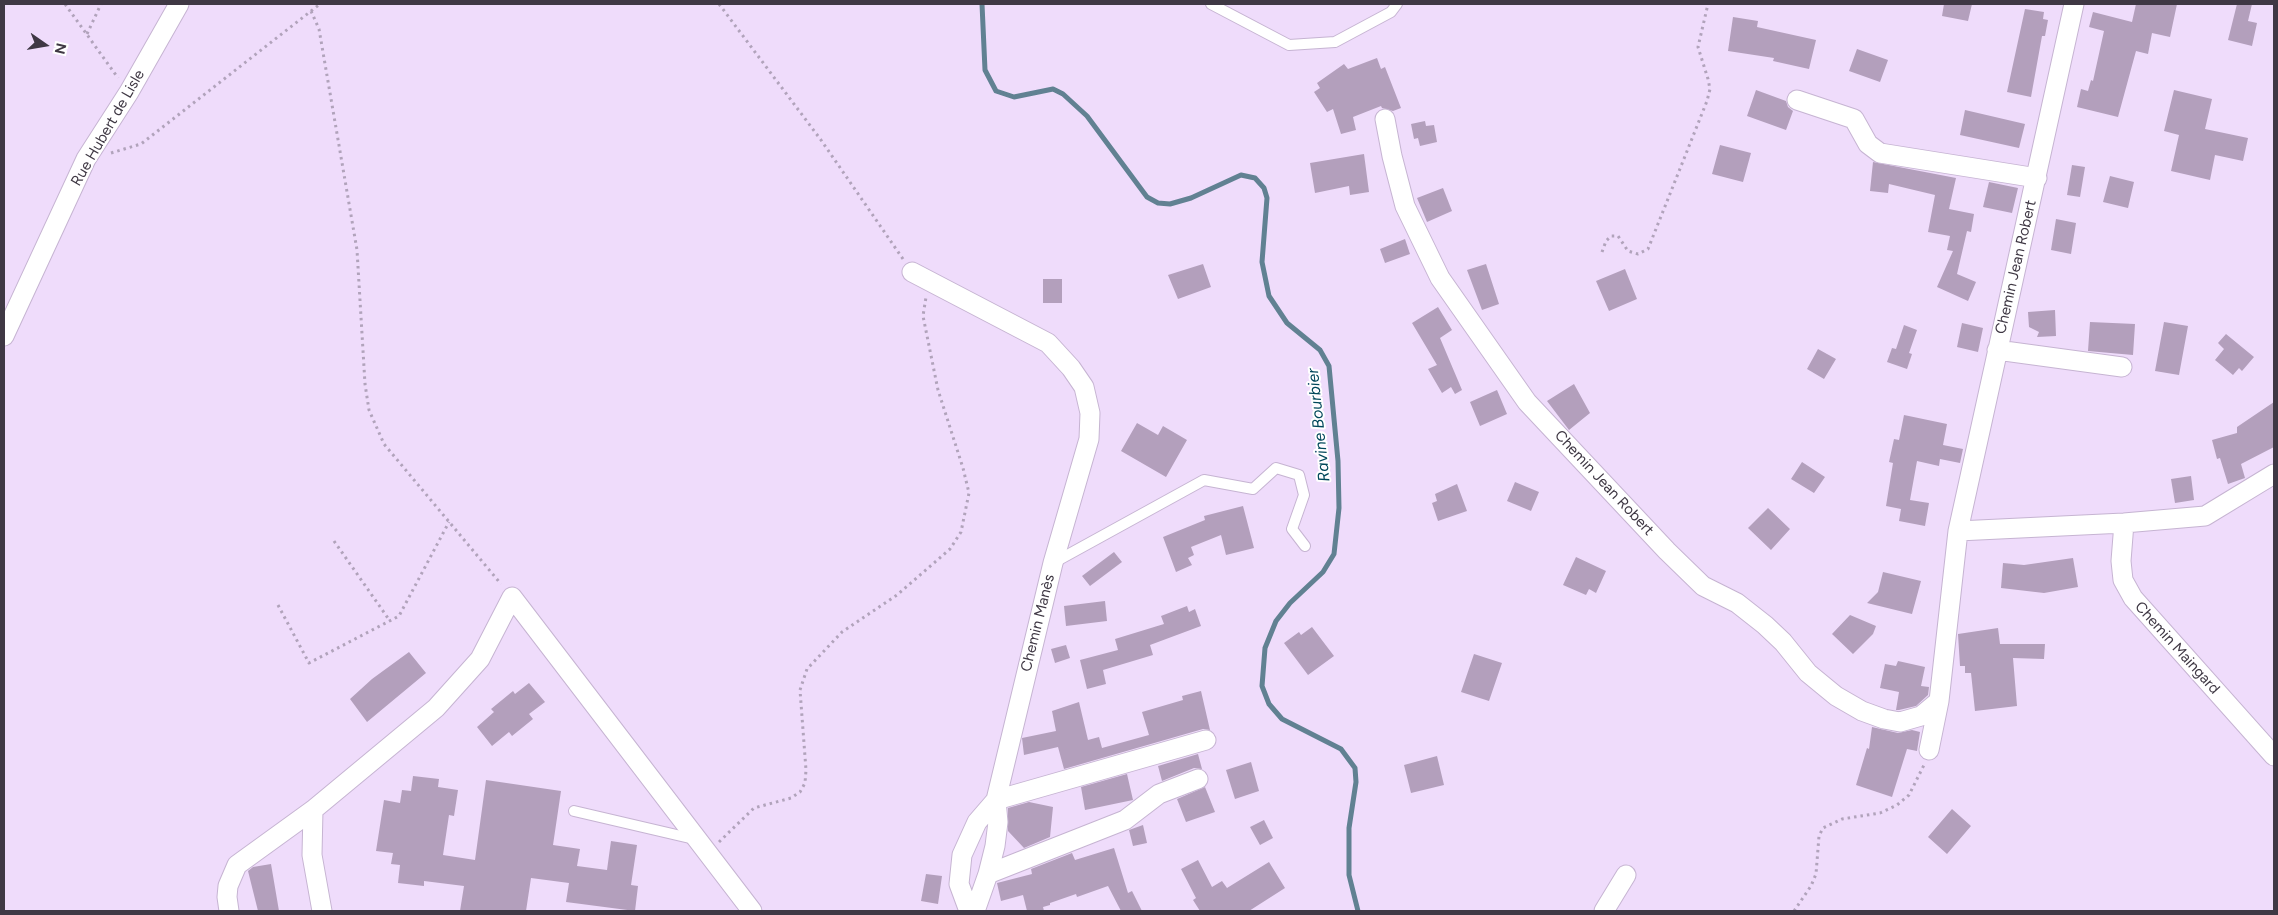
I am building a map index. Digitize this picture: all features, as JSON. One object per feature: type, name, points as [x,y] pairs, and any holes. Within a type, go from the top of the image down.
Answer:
[{"type":"street","name":"Rue Hubert de Lisle","points":[[4,336],[86,159],[129,92],[179,4]]},
{"type":"street","name":"Chemin Jean Robert","points":[[1928,750],[1938,701],[1958,531],[2074,4]]},
{"type":"street","points":[[1798,100],[1854,119],[1868,144],[1880,152],[2037,178]]},
{"type":"street","name":"Chemin Jean Robert","points":[[1385,119],[1405,206],[1440,278],[1527,402],[1667,551],[1703,586],[1737,603],[1765,625],[1783,642],[1808,674],[1836,696],[1862,711],[1884,719],[1900,722],[1921,716],[1938,701]]},
{"type":"street","points":[[912,272],[1048,343],[1071,368],[1084,388],[1090,413],[1089,439],[1053,563]]},
{"type":"street","points":[[1997,350],[2122,368]]},
{"type":"street","points":[[1958,531],[2124,523],[2205,516],[2274,474]]},
{"type":"street","name":"Chemin Maingard","points":[[2124,523],[2121,561],[2123,580],[2133,598],[2274,756]]},
{"type":"street","name":"Chemin Manès","points":[[975,911],[988,874],[997,830],[996,800],[1053,563]]},
{"type":"street","points":[[229,911],[226,897],[236,865],[313,810],[436,708],[480,659],[512,598],[752,911]]},
{"type":"street","points":[[968,911],[960,884],[962,855],[977,822],[996,800],[1206,740]]},
{"type":"street","points":[[988,874],[1125,820],[1159,794],[1198,780]]},
{"type":"street","points":[[313,810],[312,855],[322,911]]},
{"type":"street","points":[[1604,911],[1626,875]]},
{"type":"lane","points":[[1211,4],[1289,45],[1335,42],[1391,12],[1398,4]]},
{"type":"lane","name":"Chemin Manès","points":[[1053,563],[1204,480],[1253,489],[1276,468],[1299,475],[1304,495],[1292,529],[1305,546]]},
{"type":"lane","points":[[574,810],[695,839]]},
{"type":"path","points":[[65,4],[129,92]]},
{"type":"path","points":[[87,34],[101,4]]},
{"type":"path","points":[[86,159],[141,144],[320,4]]},
{"type":"path","points":[[720,4],[821,140],[912,272]]},
{"type":"path","points":[[1602,252],[1606,241],[1611,236],[1618,236],[1628,251],[1638,254],[1648,249],[1707,101],[1709,84],[1698,47],[1708,4]]},
{"type":"path","points":[[312,10],[320,29],[357,250],[365,384],[370,410],[384,444],[512,598]]},
{"type":"path","points":[[707,854],[754,808],[791,798],[800,792],[805,783],[806,770],[800,690],[807,669],[842,632],[898,595],[950,549],[961,532],[969,494],[963,468],[938,390],[923,316],[924,299],[933,282]]},
{"type":"path","points":[[278,605],[309,663],[399,616],[448,522]]},
{"type":"path","points":[[334,541],[390,621]]},
{"type":"path","points":[[1794,911],[1811,886],[1818,863],[1818,836],[1823,828],[1842,819],[1880,813],[1898,805],[1918,781],[1928,750]]},
{"type":"building","points":[[1944,4],[1972,4],[1968,21],[1942,16]]},
{"type":"building","points":[[2136,4],[2177,4],[2170,37],[2152,33],[2148,54],[2136,51],[2118,117],[2077,107],[2081,89],[2088,91],[2091,80],[2093,81],[2104,31],[2089,27],[2093,12],[2132,22]]},
{"type":"building","points":[[2237,4],[2252,4],[2248,21],[2257,23],[2252,46],[2228,40]]},
{"type":"building","points":[[2025,9],[2044,12],[2043,19],[2048,20],[2045,36],[2042,36],[2031,97],[2007,92]]},
{"type":"building","points":[[1733,17],[1758,21],[1757,27],[1816,40],[1809,69],[1773,61],[1774,58],[1728,51]]},
{"type":"building","points":[[1857,49],[1888,60],[1880,82],[1849,71]]},
{"type":"building","points":[[1377,58],[1381,69],[1385,67],[1401,108],[1393,111],[1381,106],[1353,117],[1356,130],[1341,134],[1333,109],[1327,112],[1314,92],[1320,88],[1317,83],[1344,64],[1348,69]]},
{"type":"building","points":[[1756,90],[1786,101],[1788,107],[1793,111],[1786,130],[1747,116]]},
{"type":"building","points":[[2174,90],[2212,99],[2205,129],[2248,138],[2243,161],[2215,155],[2210,180],[2171,171],[2179,135],[2164,131]]},
{"type":"building","points":[[1965,110],[2025,124],[2019,148],[1960,135]]},
{"type":"building","points":[[1425,121],[1426,126],[1434,125],[1437,142],[1420,146],[1418,138],[1414,139],[1411,124]]},
{"type":"building","points":[[1720,145],[1751,153],[1743,182],[1712,174]]},
{"type":"building","points":[[1364,154],[1369,192],[1350,195],[1349,186],[1315,193],[1310,163]]},
{"type":"building","points":[[1873,162],[1956,178],[1949,209],[1974,214],[1971,232],[1967,231],[1957,274],[1976,282],[1968,301],[1937,287],[1953,251],[1947,250],[1950,236],[1928,232],[1935,195],[1889,184],[1888,193],[1870,191]]},
{"type":"building","points":[[2072,165],[2085,167],[2080,197],[2067,195]]},
{"type":"building","points":[[2110,176],[2134,182],[2128,208],[2103,202]]},
{"type":"building","points":[[1989,182],[2018,188],[2012,213],[1983,207]]},
{"type":"building","points":[[1443,188],[1452,211],[1427,222],[1417,198]]},
{"type":"building","points":[[2056,219],[2076,223],[2071,254],[2051,250]]},
{"type":"building","points":[[1405,239],[1410,254],[1385,263],[1380,249]]},
{"type":"building","points":[[1203,264],[1211,287],[1178,299],[1168,275]]},
{"type":"building","points":[[1486,264],[1499,304],[1482,310],[1467,270]]},
{"type":"building","points":[[1625,269],[1637,299],[1609,311],[1596,281]]},
{"type":"building","points":[[1043,279],[1062,279],[1062,303],[1043,303]]},
{"type":"building","points":[[1438,307],[1452,330],[1440,338],[1462,390],[1455,394],[1451,387],[1442,393],[1428,369],[1437,365],[1412,323]]},
{"type":"building","points":[[2055,310],[2056,336],[2037,337],[2039,332],[2029,327],[2028,312]]},
{"type":"building","points":[[2090,322],[2135,324],[2133,355],[2088,351]]},
{"type":"building","points":[[2164,322],[2188,326],[2179,375],[2155,371]]},
{"type":"building","points":[[1962,323],[1983,328],[1978,352],[1957,347]]},
{"type":"building","points":[[1904,325],[1917,330],[1909,353],[1912,354],[1907,369],[1887,362],[1892,348],[1896,349]]},
{"type":"building","points":[[2226,334],[2254,357],[2242,371],[2239,368],[2233,375],[2215,360],[2224,349],[2218,343]]},
{"type":"building","points":[[1818,349],[1836,359],[1824,379],[1807,369]]},
{"type":"building","points":[[1574,384],[1590,413],[1569,430],[1547,401]]},
{"type":"building","points":[[1497,390],[1507,414],[1480,426],[1470,402]]},
{"type":"building","points":[[2274,402],[2274,447],[2241,464],[2245,478],[2228,484],[2220,458],[2217,459],[2212,440],[2237,433],[2237,427]]},
{"type":"building","points":[[1904,415],[1947,424],[1943,445],[1963,449],[1960,463],[1940,459],[1939,466],[1917,461],[1910,500],[1929,503],[1925,526],[1899,521],[1901,509],[1886,506],[1893,463],[1889,462],[1894,439],[1899,440]]},
{"type":"building","points":[[1137,423],[1158,435],[1163,426],[1187,440],[1166,477],[1121,451]]},
{"type":"building","points":[[1802,462],[1825,477],[1814,493],[1791,479]]},
{"type":"building","points":[[2191,476],[2194,500],[2175,503],[2171,479]]},
{"type":"building","points":[[1515,482],[1539,492],[1531,511],[1507,501]]},
{"type":"building","points":[[1457,484],[1467,511],[1438,521],[1432,503],[1437,501],[1435,494]]},
{"type":"building","points":[[1243,506],[1254,548],[1226,555],[1221,535],[1191,547],[1194,555],[1188,558],[1192,565],[1176,572],[1163,537],[1205,520],[1204,516]]},
{"type":"building","points":[[1768,508],[1790,529],[1771,550],[1748,528]]},
{"type":"building","points":[[1114,552],[1122,562],[1090,586],[1082,576]]},
{"type":"building","points":[[1576,557],[1606,571],[1596,593],[1589,589],[1586,595],[1563,585]]},
{"type":"building","points":[[2073,558],[2078,587],[2044,593],[2001,588],[2003,563],[2024,565]]},
{"type":"building","points":[[1883,572],[1921,581],[1912,614],[1867,603],[1878,592]]},
{"type":"building","points":[[1105,601],[1107,621],[1066,626],[1064,606]]},
{"type":"building","points":[[1187,606],[1189,612],[1195,609],[1201,626],[1150,645],[1153,655],[1103,670],[1106,684],[1087,689],[1080,660],[1118,650],[1115,639],[1164,624],[1161,616]]},
{"type":"building","points":[[1850,615],[1876,626],[1873,634],[1853,654],[1832,634]]},
{"type":"building","points":[[1312,627],[1334,656],[1308,675],[1284,643],[1299,632],[1301,635]]},
{"type":"building","points":[[1998,628],[2000,644],[2045,644],[2044,659],[2013,658],[2017,706],[1975,711],[1971,673],[1965,673],[1965,666],[1960,666],[1958,634]]},
{"type":"building","points":[[1066,645],[1070,658],[1055,663],[1051,649]]},
{"type":"building","points":[[409,652],[426,673],[367,722],[350,699],[372,679]]},
{"type":"building","points":[[1474,654],[1502,663],[1489,701],[1461,692]]},
{"type":"building","points":[[1898,661],[1925,667],[1921,686],[1929,687],[1928,695],[1916,706],[1896,710],[1899,692],[1880,688],[1885,664],[1896,666]]},
{"type":"building","points":[[529,683],[545,702],[529,714],[533,719],[512,736],[509,732],[492,746],[477,727],[494,712],[491,709],[513,691],[515,694]]},
{"type":"building","points":[[1201,691],[1210,730],[1203,729],[1064,769],[1058,747],[1024,755],[1022,738],[1056,731],[1052,711],[1079,702],[1088,740],[1099,737],[1102,748],[1149,735],[1142,712],[1183,700],[1182,696]]},
{"type":"building","points":[[1872,727],[1898,733],[1912,730],[1920,732],[1917,751],[1907,749],[1892,797],[1856,785],[1867,748],[1869,749]]},
{"type":"building","points":[[1198,754],[1202,769],[1194,768],[1162,781],[1158,766]]},
{"type":"building","points":[[1437,756],[1444,785],[1411,793],[1404,765]]},
{"type":"building","points":[[1251,762],[1259,791],[1235,799],[1226,770]]},
{"type":"building","points":[[1127,774],[1133,800],[1085,810],[1081,787]]},
{"type":"building","points":[[413,776],[439,779],[438,787],[458,790],[454,816],[449,815],[443,855],[475,860],[486,780],[561,791],[553,845],[580,849],[577,866],[607,870],[611,841],[637,845],[631,885],[638,886],[635,911],[566,902],[569,883],[531,878],[526,911],[460,911],[464,886],[424,881],[424,886],[398,883],[400,865],[391,864],[393,853],[376,851],[384,800],[400,803],[402,790],[411,791]]},
{"type":"building","points":[[1205,787],[1215,812],[1186,822],[1177,799]]},
{"type":"building","points":[[1029,802],[1053,807],[1050,837],[1024,848],[1008,831],[1008,808]]},
{"type":"building","points":[[1952,809],[1971,826],[1947,854],[1928,837]]},
{"type":"building","points":[[1264,820],[1273,838],[1260,845],[1250,827]]},
{"type":"building","points":[[1143,825],[1147,843],[1133,846],[1129,830]]},
{"type":"building","points":[[1114,848],[1128,893],[1132,891],[1142,911],[1121,911],[1108,886],[1077,897],[1076,894],[1050,903],[1050,905],[1043,907],[1044,911],[1027,911],[1023,895],[1001,901],[997,883],[1032,874],[1031,869],[1072,853],[1075,860]]},
{"type":"building","points":[[1198,860],[1212,887],[1222,881],[1227,888],[1269,862],[1285,888],[1249,911],[1200,911],[1193,900],[1196,898],[1181,869]]},
{"type":"building","points":[[271,864],[279,911],[258,911],[248,871],[253,867]]},
{"type":"building","points":[[926,874],[942,876],[938,904],[921,901]]},
{"type":"waterway","name":"Ravine Bourbier","points":[[982,4],[985,70],[996,91],[1014,97],[1053,89],[1063,94],[1087,116],[1147,197],[1158,203],[1170,204],[1191,198],[1241,175],[1255,178],[1264,188],[1267,198],[1262,262],[1269,296],[1287,323],[1320,350],[1329,366],[1338,461],[1339,508],[1334,554],[1323,572],[1290,603],[1276,621],[1265,648],[1262,686],[1269,704],[1282,719],[1341,749],[1355,768],[1356,782],[1349,828],[1349,875],[1358,911]]}]
